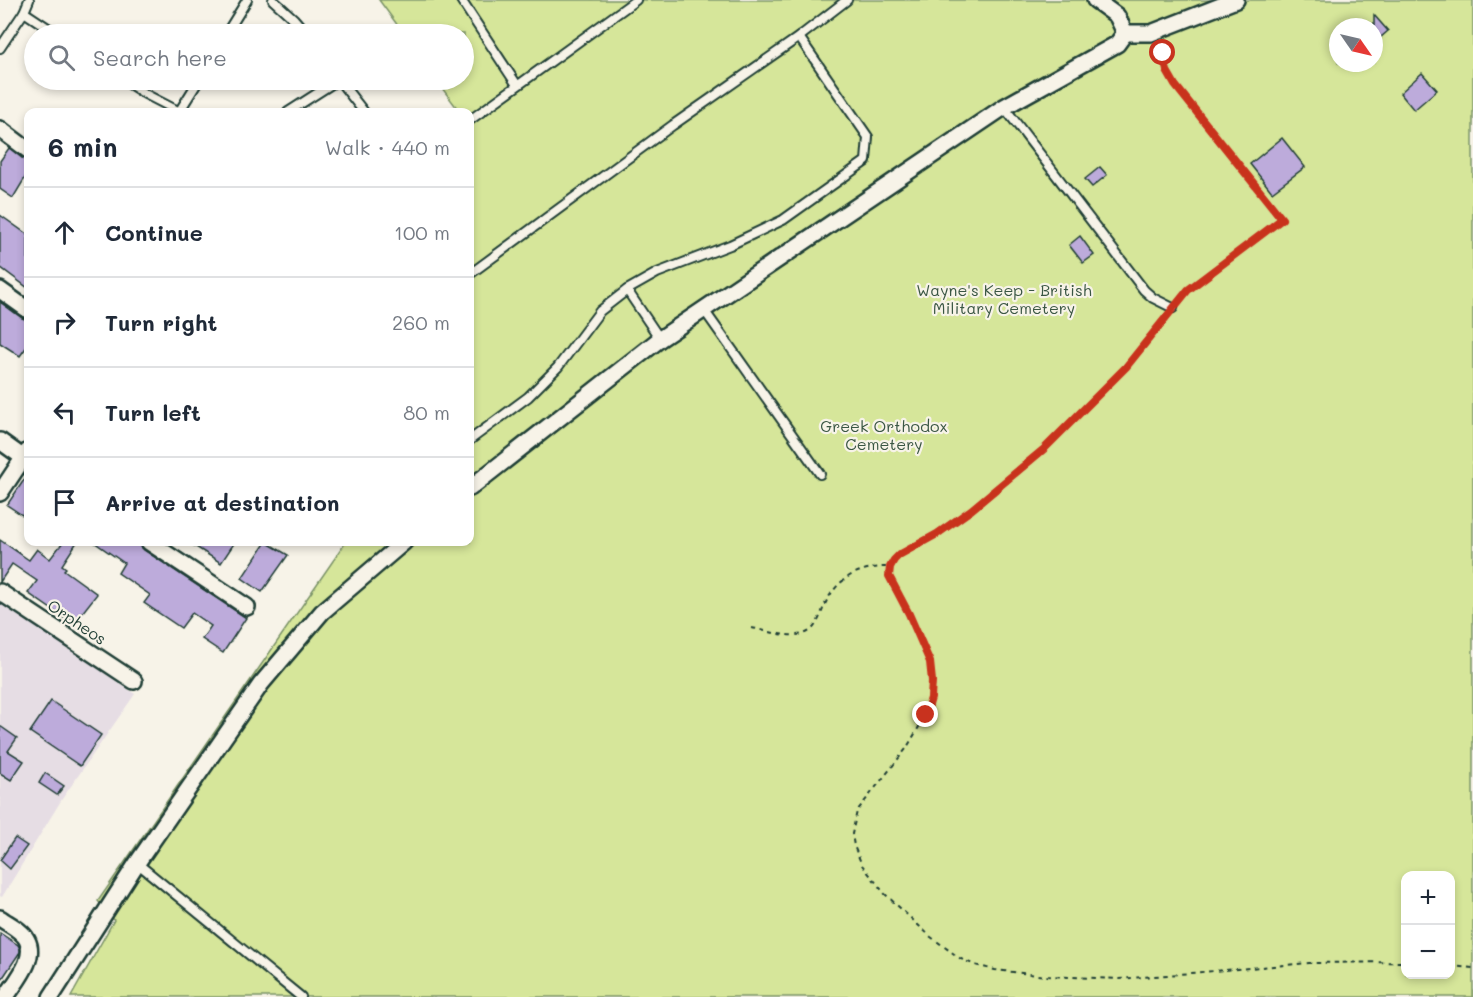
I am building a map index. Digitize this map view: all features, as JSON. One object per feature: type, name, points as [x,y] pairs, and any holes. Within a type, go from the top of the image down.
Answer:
[{"type":"street","points":[[1095,0],[1117,16],[1125,33]]},
{"type":"street","points":[[1125,33],[1150,33],[1236,0]]},
{"type":"street","points":[[474,485],[660,339],[1004,107],[1117,44],[1125,33]]},
{"type":"street","points":[[0,129],[24,147]]},
{"type":"street","points":[[0,290],[24,307]]},
{"type":"street","points":[[0,441],[24,455]]},
{"type":"street","points":[[0,493],[24,461]]},
{"type":"street","points":[[155,546],[247,607]]},
{"type":"street","points":[[51,997],[137,863],[261,684],[322,612],[399,546]]},
{"type":"street","name":"Orpheos","points":[[0,592],[134,681]]},
{"type":"street","points":[[0,918],[23,935],[28,943],[28,959],[6,997]]},
{"type":"lane","points":[[0,48],[24,12],[29,0]]},
{"type":"lane","points":[[232,24],[247,0]]},
{"type":"lane","points":[[273,0],[298,24]]},
{"type":"lane","points":[[461,0],[517,85]]},
{"type":"lane","points":[[474,117],[636,0]]},
{"type":"lane","points":[[474,271],[847,0]]},
{"type":"lane","points":[[24,12],[42,24]]},
{"type":"lane","points":[[474,437],[528,397],[558,367],[600,311],[627,290],[657,273],[730,245],[783,220],[866,161],[868,137],[799,37]]},
{"type":"lane","points":[[139,90],[172,108]]},
{"type":"lane","points":[[182,108],[193,90]]},
{"type":"lane","points":[[294,108],[323,90]]},
{"type":"lane","points":[[347,90],[361,108]]},
{"type":"lane","points":[[1004,107],[1144,290],[1150,296],[1173,308]]},
{"type":"lane","points":[[627,290],[660,339]]},
{"type":"lane","points":[[704,310],[820,474]]},
{"type":"lane","points":[[137,863],[301,997]]},
{"type":"path","points":[[1170,24],[1163,53],[1167,71],[1175,85],[1282,219],[1188,290],[1126,367],[1044,449],[971,510],[937,534],[899,555],[890,567],[889,576],[892,584],[909,614],[930,662],[931,698],[926,715],[906,749],[857,811],[852,834],[854,846],[862,865],[885,894],[931,937],[961,959],[994,970],[1047,976],[1119,979],[1309,963],[1401,962]]},
{"type":"path","points":[[752,628],[793,635],[808,632],[814,627],[831,592],[851,573],[890,567]]},
{"type":"path","points":[[1455,966],[1473,968]]},
{"type":"shaded area","points":[[0,601],[135,694],[62,799],[2,897],[0,896]]},
{"type":"green space","points":[[379,0],[1473,0],[1473,997],[71,997],[114,920],[98,901],[343,546],[474,546],[474,108],[457,108],[444,90],[474,90],[474,24],[397,24]]},
{"type":"building","points":[[1383,25],[1388,31],[1383,35]]},
{"type":"building","points":[[1422,73],[1437,90],[1414,110],[1400,93]]},
{"type":"building","points":[[1282,138],[1305,167],[1272,192],[1250,164]]},
{"type":"building","points":[[9,148],[24,159],[24,180],[13,198],[0,189],[0,161]]},
{"type":"building","points":[[1100,167],[1107,175],[1092,187],[1085,179]]},
{"type":"building","points":[[0,215],[24,232],[24,285],[0,267]]},
{"type":"building","points":[[1080,236],[1094,255],[1083,263],[1069,245]]},
{"type":"building","points":[[0,302],[24,319],[24,350],[20,356],[0,343]]},
{"type":"building","points":[[24,480],[24,512],[22,515],[7,505]]},
{"type":"building","points":[[0,540],[29,560],[37,549],[50,559],[60,546],[74,546],[62,565],[66,568],[64,570],[97,594],[75,622],[66,615],[64,618],[28,593],[37,581],[12,564],[0,582]]},
{"type":"building","points":[[100,546],[142,546],[144,550],[246,618],[223,653],[202,639],[211,626],[192,613],[181,628],[144,603],[150,595],[118,573],[124,563]]},
{"type":"building","points":[[194,546],[232,546],[221,563]]},
{"type":"building","points":[[263,546],[273,546],[288,555],[262,592],[242,578]]},
{"type":"building","points":[[51,701],[101,735],[80,766],[30,732]]},
{"type":"building","points":[[0,726],[17,738],[8,751],[24,761],[11,780],[0,773]]},
{"type":"building","points":[[45,773],[64,786],[57,795],[39,783]]},
{"type":"building","points":[[15,838],[27,846],[10,869],[0,860]]},
{"type":"building","points":[[0,933],[18,945],[20,952],[0,982]]},
{"type":"route","points":[[926,715],[931,698],[930,662],[889,576],[894,560],[971,510],[1044,449],[1126,367],[1188,290],[1282,219],[1175,85],[1163,61],[1163,53]]},
{"type":"park label","name":"Wayne's Keep - British Military Cemetery","points":[[1004,299]]},
{"type":"park label","name":"Greek Orthodox Cemetery","points":[[884,435]]}]
